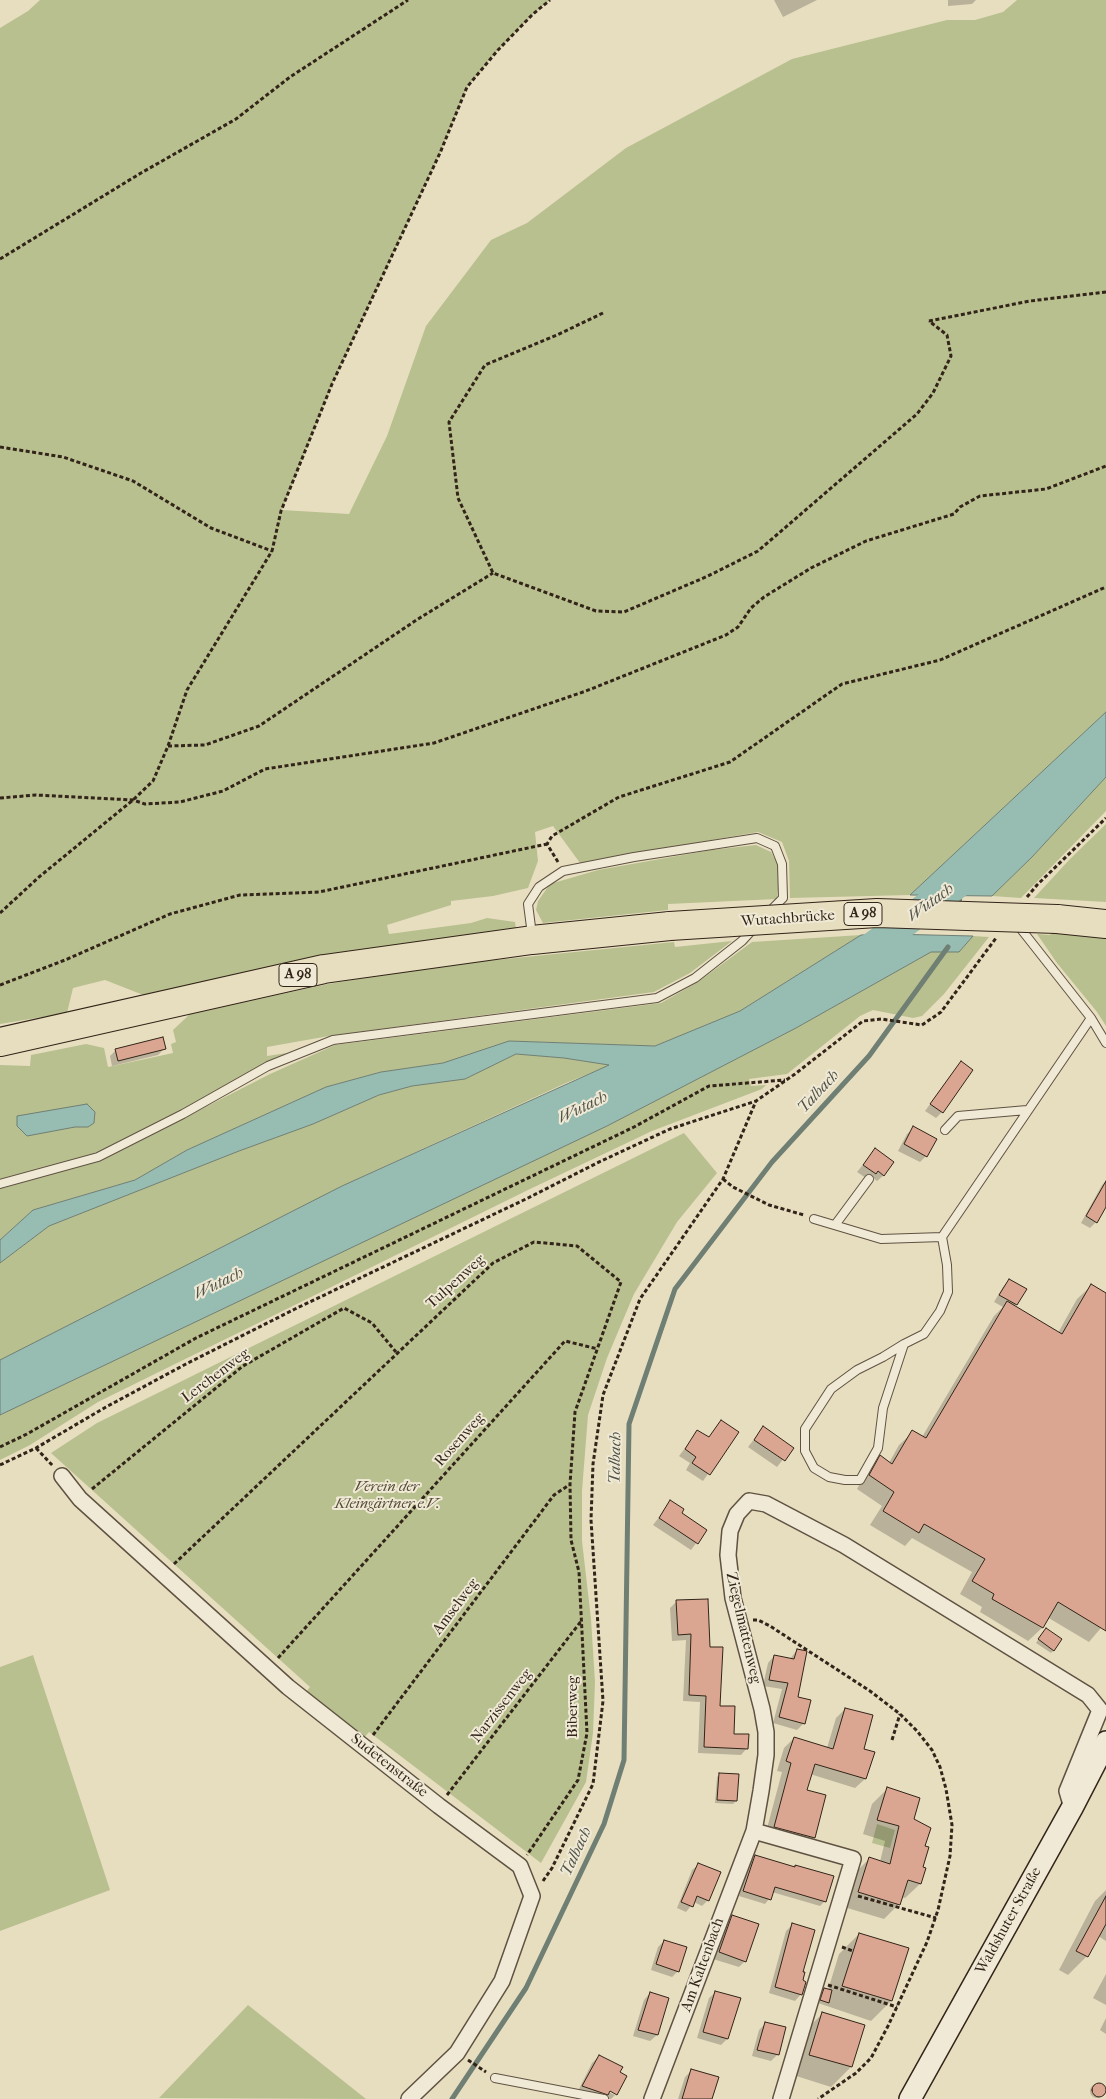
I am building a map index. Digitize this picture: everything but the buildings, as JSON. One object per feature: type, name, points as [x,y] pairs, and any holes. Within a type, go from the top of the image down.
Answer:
[{"type":"highway","name":"Wutachbrücke","points":[[532,940],[670,926],[877,913],[1057,919],[1102,923]]},
{"type":"highway","name":"A 98","points":[[0,1042],[324,969],[532,940]]},
{"type":"main road","name":"Waldshuter Straße","points":[[910,2099],[1072,1808],[1106,1742]]},
{"type":"street","name":"Sudetenstraße","points":[[62,1476],[80,1499],[268,1669],[439,1806],[520,1866]]},
{"type":"street","name":"Ziegelmattenweg","points":[[754,1831],[765,1764],[766,1732],[733,1598],[728,1555],[730,1531],[737,1514],[749,1501],[766,1504],[844,1545],[1088,1695],[1100,1710],[1067,1791],[1072,1808]]},
{"type":"street","points":[[754,1831],[853,1859],[781,2099]]},
{"type":"street","name":"Am Kaltenbach","points":[[652,2099],[754,1831]]},
{"type":"street","points":[[410,2099],[457,2053],[502,1980],[532,1896],[520,1866]]},
{"type":"lane","points":[[0,1184],[98,1157],[183,1114],[268,1066],[333,1040],[657,998],[695,978],[742,942],[783,898],[782,864],[775,846],[757,838],[634,857],[563,871],[539,887],[528,904],[532,940]]},
{"type":"lane","points":[[1011,917],[1091,1018],[1106,1043]]},
{"type":"lane","points":[[904,1344],[883,1408],[878,1448],[860,1480],[830,1477],[814,1468],[805,1451],[805,1428],[831,1389],[857,1370],[883,1357],[904,1344],[924,1334],[940,1311],[948,1292],[947,1265],[942,1237],[1091,1018]]},
{"type":"lane","points":[[945,1130],[958,1116],[1027,1110]]},
{"type":"lane","points":[[834,1225],[869,1179]]},
{"type":"lane","points":[[814,1218],[881,1239],[942,1237]]},
{"type":"lane","points":[[495,2078],[604,2099]]},
{"type":"path","points":[[0,259],[236,119],[290,77],[408,0]]},
{"type":"path","points":[[0,913],[39,877],[133,800],[153,780],[168,746],[187,690],[272,551],[281,512],[332,384],[440,152],[467,87],[498,50],[533,14],[550,0]]},
{"type":"path","points":[[603,313],[557,335],[485,365],[449,422],[458,498],[493,573],[596,611],[624,612],[708,576],[758,551],[917,414],[932,393],[951,356],[947,335],[929,321],[1030,301],[1106,292]]},
{"type":"path","points":[[0,447],[62,457],[133,481],[211,528],[272,551]]},
{"type":"path","points":[[0,798],[36,795],[133,800],[145,804],[180,802],[222,791],[265,769],[434,743],[551,703],[726,635],[738,627],[751,608],[764,597],[811,568],[866,541],[954,514],[960,507],[980,496],[1046,488],[1106,466]]},
{"type":"path","points":[[168,746],[205,745],[258,726],[418,619],[493,573]]},
{"type":"path","points":[[0,985],[66,960],[170,914],[240,895],[319,892],[547,844],[552,836],[619,797],[730,762],[842,684],[940,660],[1106,586]]},
{"type":"path","points":[[1037,885],[1106,818]]},
{"type":"path","points":[[547,844],[563,871]]},
{"type":"path","points":[[0,1465],[36,1448],[106,1407],[186,1364],[295,1309],[597,1163],[670,1129],[756,1101],[838,1042],[863,1021],[881,1019],[922,1025],[941,1012],[980,960]]},
{"type":"path","points":[[0,1447],[27,1434],[196,1338],[634,1127],[709,1086],[786,1080]]},
{"type":"path","points":[[532,1896],[552,1868],[592,1784],[603,1701],[591,1520],[593,1464],[603,1395],[640,1299],[722,1180],[756,1101]]},
{"type":"path","points":[[722,1180],[769,1205],[814,1218]]},
{"type":"path","name":"Tulpenweg","points":[[163,1574],[492,1263],[534,1242],[577,1246],[621,1282],[575,1412],[570,1484],[571,1540],[579,1572],[582,1620]]},
{"type":"path","name":"Lerchenweg","points":[[80,1499],[243,1366],[344,1308],[372,1323],[396,1352]]},
{"type":"path","name":"Rosenweg","points":[[268,1669],[565,1341],[598,1349]]},
{"type":"path","points":[[36,1448],[62,1476]]},
{"type":"path","name":"Amselweg","points":[[364,1747],[554,1495],[570,1484]]},
{"type":"path","name":"Narzissenweg","points":[[439,1806],[582,1620]]},
{"type":"path","name":"Biberweg","points":[[520,1866],[578,1780],[587,1733],[582,1620]]},
{"type":"path","points":[[740,1621],[758,1620],[770,1626],[870,1691],[900,1714],[932,1750],[946,1789],[952,1825],[950,1856],[936,1918],[897,2007],[871,2058],[856,2073],[818,2099]]},
{"type":"path","points":[[892,1740],[900,1714]]},
{"type":"path","points":[[843,1891],[936,1918]]},
{"type":"path","points":[[816,1982],[897,2007]]},
{"type":"path","points":[[457,2053],[495,2078]]},
{"type":"green space","points":[[40,0],[550,0],[533,14],[498,50],[467,87],[440,153],[332,384],[282,510],[349,514],[387,436],[426,326],[491,240],[527,223],[626,148],[792,59],[947,20],[975,20],[1003,12],[1017,0],[1106,0],[1106,712],[910,895],[790,898],[789,861],[782,842],[758,832],[580,863],[553,826],[535,832],[538,861],[528,888],[493,896],[451,901],[451,905],[387,925],[389,934],[471,923],[487,918],[515,922],[516,929],[151,998],[105,980],[73,988],[67,1013],[0,1024],[0,28],[28,11]]},
{"type":"green space","points":[[1106,777],[1106,811],[1021,898],[992,896],[1032,857]]},
{"type":"green space","points":[[1106,824],[1106,902],[1034,898],[1070,859]]},
{"type":"green space","points":[[756,845],[771,852],[777,863],[779,880],[777,899],[668,904],[668,910],[543,923],[536,910],[538,901],[550,884],[598,870],[711,850]]},
{"type":"green space","points":[[1053,930],[1106,934],[1106,1026],[1037,934],[1050,935]]},
{"type":"green space","points":[[861,935],[740,1011],[655,1046],[509,1041],[443,1063],[381,1072],[326,1087],[187,1150],[135,1180],[33,1210],[0,1240],[0,1189],[102,1160],[270,1074],[335,1045],[661,1003],[698,982],[752,942]]},
{"type":"green space","points":[[973,936],[989,937],[944,994],[922,1016],[913,1018],[873,1010],[860,1016],[787,1074],[749,1079],[751,1086],[766,1085],[762,1089],[652,1131],[528,1190],[98,1402],[30,1445],[0,1460],[0,1415],[607,1126],[796,1028],[931,952],[959,952]]},
{"type":"green space","points":[[732,941],[690,973],[654,992],[329,1036],[267,1047],[267,1056],[287,1053],[177,1113],[95,1154],[0,1180],[0,1065],[30,1066],[31,1055],[86,1044],[104,1048],[108,1067],[173,1053],[171,1044],[176,1042],[173,1030],[190,1014],[328,984],[436,966],[674,942],[675,947]]},
{"type":"green space","points":[[516,1054],[564,1058],[610,1065],[566,1083],[342,1186],[0,1360],[0,1263],[49,1226],[313,1124],[379,1095],[412,1086],[465,1079]]},
{"type":"green space","name":"Verein der Kleingärtner e.V.","points":[[684,1133],[717,1173],[677,1222],[634,1294],[607,1358],[588,1415],[582,1491],[582,1541],[591,1619],[595,1682],[593,1733],[586,1782],[541,1863],[369,1732],[361,1741],[303,1696],[310,1687],[51,1453],[97,1423]]},
{"type":"green space","points":[[33,1655],[110,1890],[0,1931],[0,1667]]},
{"type":"green space","points":[[877,1824],[895,1830],[890,1848],[872,1843]]},
{"type":"green space","points":[[248,2005],[366,2099],[159,2098]]},
{"type":"water","points":[[1106,712],[1106,777],[1032,857],[992,896],[910,895]]},
{"type":"water","points":[[861,935],[973,936],[959,952],[931,952],[796,1028],[607,1126],[0,1415],[0,1360],[342,1186],[609,1065],[564,1058],[516,1054],[465,1079],[412,1086],[379,1095],[313,1124],[49,1226],[0,1263],[0,1240],[33,1210],[135,1180],[187,1150],[326,1087],[381,1072],[443,1063],[509,1041],[655,1046],[740,1011]]},
{"type":"water","points":[[87,1104],[95,1112],[94,1123],[88,1127],[75,1127],[27,1136],[17,1126],[17,1116]]},
{"type":"waterway","name":"Wutach","points":[[858,957],[960,882],[971,871]]},
{"type":"waterway","name":"Talbach","points":[[959,908],[960,890]]},
{"type":"waterway","name":"Talbach","points":[[452,2099],[526,1988],[604,1824],[624,1760],[629,1424],[675,1289],[772,1162],[869,1056],[948,947]]}]
